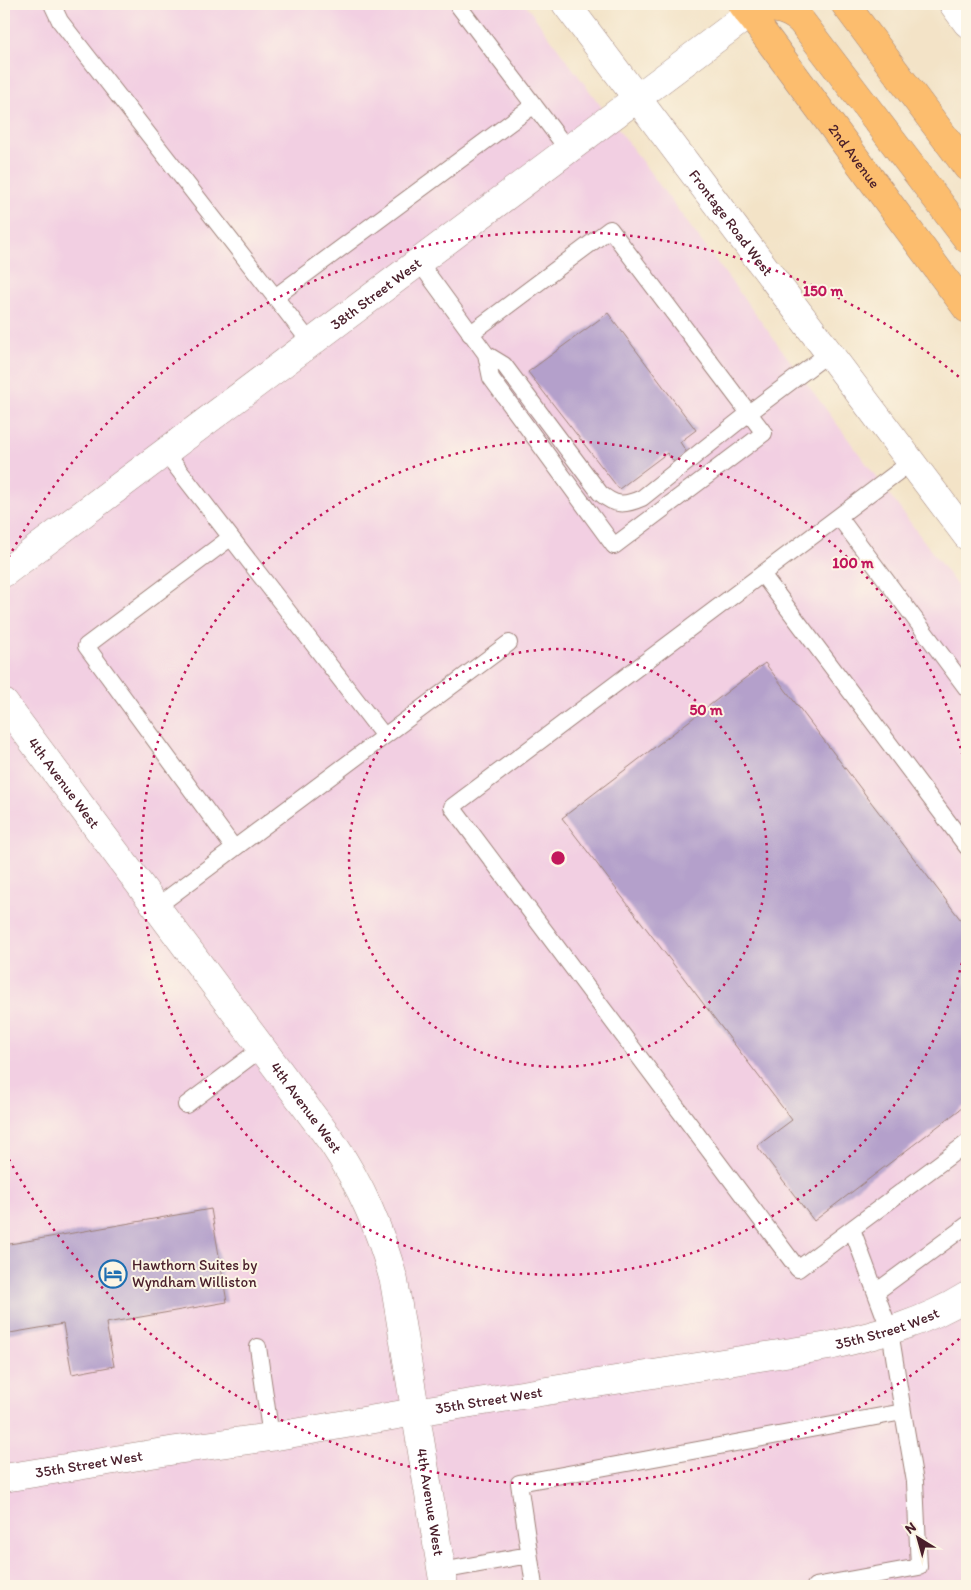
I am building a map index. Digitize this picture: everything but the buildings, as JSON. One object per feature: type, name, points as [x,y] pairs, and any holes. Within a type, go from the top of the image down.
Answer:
[{"type":"highway","points":[[844,4],[967,167]]},
{"type":"highway","points":[[745,9],[775,8],[794,14],[801,21],[967,239]]},
{"type":"highway","name":"2nd Avenue","points":[[745,9],[967,309]]},
{"type":"street","name":"Frontage Road West","points":[[566,4],[967,536]]},
{"type":"street","points":[[952,4],[967,23]]},
{"type":"street","name":"38th Street West","points":[[4,573],[637,98],[745,9]]},
{"type":"street","name":"4th Avenue West","points":[[4,704],[262,1048],[348,1166],[362,1191],[386,1248],[394,1281],[442,1578]]},
{"type":"street","name":"35th Street West","points":[[4,1478],[176,1450],[271,1437],[829,1346],[890,1331],[922,1320],[967,1296]]},
{"type":"lane","points":[[52,4],[60,21],[310,342]]},
{"type":"lane","points":[[458,4],[568,150]]},
{"type":"lane","points":[[275,296],[534,105]]},
{"type":"lane","points":[[470,334],[610,229],[764,433],[614,546],[490,378],[486,354]]},
{"type":"lane","points":[[419,262],[486,354],[504,365],[600,493],[611,502],[628,504],[642,498],[749,413],[829,353]]},
{"type":"lane","points":[[165,452],[384,736]]},
{"type":"lane","points":[[911,462],[452,807],[798,1269],[967,1143]]},
{"type":"lane","points":[[839,517],[967,689]]},
{"type":"lane","points":[[230,538],[86,646],[234,848]]},
{"type":"lane","points":[[762,574],[967,847]]},
{"type":"lane","points":[[156,906],[508,643]]},
{"type":"lane","points":[[186,1105],[262,1048]]},
{"type":"lane","points":[[876,1292],[967,1225]]},
{"type":"lane","points":[[815,1586],[919,1567],[915,1482],[890,1331],[852,1229]]},
{"type":"lane","points":[[258,1347],[271,1437]]},
{"type":"lane","points":[[534,1586],[519,1482],[903,1412]]},
{"type":"lane","points":[[442,1578],[529,1555]]},
{"type":"shaded area","points":[[4,4],[525,4],[967,599],[967,1586],[4,1586]]},
{"type":"place","name":"Hawthorn Suites by Wyndham Williston","points":[[113,1274]]}]
